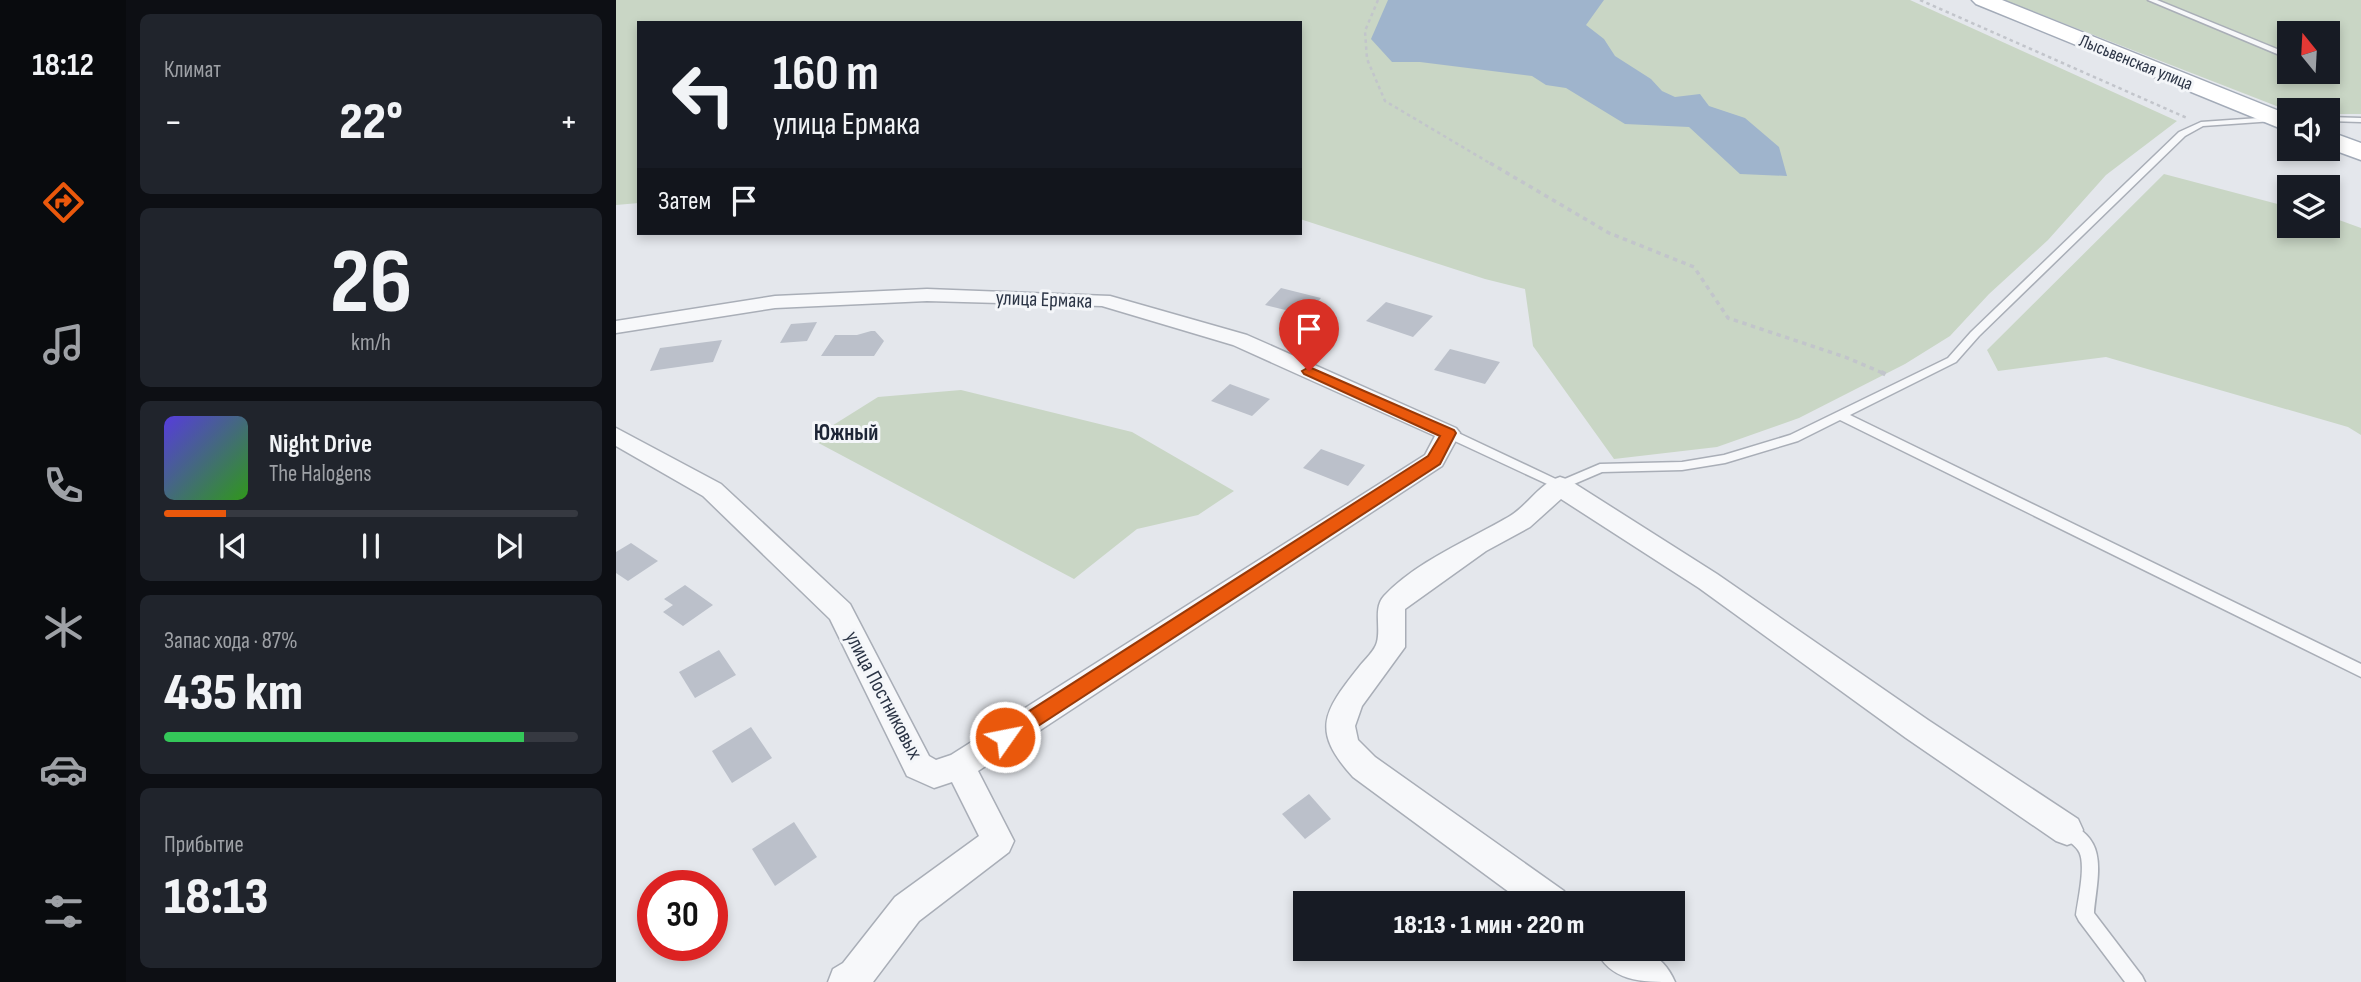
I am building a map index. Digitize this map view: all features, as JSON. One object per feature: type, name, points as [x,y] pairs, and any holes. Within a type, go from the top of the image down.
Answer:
[{"type":"main road","name":"Лысьвенская улица","points":[[1983,0],[2277,116]]},
{"type":"main road","points":[[2340,144],[2361,152]]},
{"type":"street","name":"улица Ермака","points":[[616,327],[775,302],[927,295],[1102,300],[1240,340],[1448,433]]},
{"type":"street","name":"улица Постниковых","points":[[616,436],[712,491],[840,612],[918,766],[934,774],[960,766],[1434,460],[1448,433]]},
{"type":"street","points":[[1535,891],[1364,767],[1344,746],[1340,726],[1350,700],[1391,647],[1392,606],[1409,590],[1477,544],[1521,521],[1560,486],[1708,581],[1917,729],[2067,830]]},
{"type":"street","points":[[846,982],[856,976],[907,909],[998,841],[960,766]]},
{"type":"street","points":[[1629,961],[1657,982]]},
{"type":"lane","points":[[2151,0],[2277,52]]},
{"type":"lane","points":[[1448,433],[1560,486],[1600,468],[1682,466],[1725,459],[1794,438],[1952,360],[1975,334],[2182,134],[2201,124],[2277,119]]},
{"type":"lane","points":[[2340,119],[2361,120]]},
{"type":"lane","points":[[1840,415],[2361,671]]},
{"type":"lane","points":[[2067,830],[2082,843],[2091,857],[2085,915],[2136,982]]},
{"type":"path","points":[[1378,0],[1365,31],[1367,59],[1385,102],[1609,233],[1693,267],[1728,318],[1845,357],[1905,382]]},
{"type":"path","points":[[1920,0],[2201,124]]},
{"type":"green space","points":[[616,0],[1910,0],[2177,121],[2106,175],[2048,240],[1989,294],[1950,336],[1905,364],[1799,418],[1717,447],[1614,459],[1533,346],[1525,289],[1485,279],[1302,220],[1302,21],[637,21],[637,203],[616,205]]},
{"type":"green space","points":[[2004,0],[2361,0],[2361,114],[2340,114],[2340,98],[2277,98],[2277,106]]},
{"type":"green space","points":[[2164,174],[2277,204],[2277,238],[2340,238],[2340,220],[2361,228],[2361,435],[2348,427],[2106,357],[1998,371],[1987,350]]},
{"type":"green space","points":[[961,390],[1132,432],[1234,491],[1198,515],[1137,529],[1074,579],[811,439],[878,397]]},
{"type":"water","points":[[1388,0],[1604,0],[1586,25],[1604,39],[1615,56],[1651,79],[1662,91],[1675,97],[1700,94],[1709,106],[1745,118],[1779,147],[1787,176],[1740,174],[1689,127],[1625,124],[1566,88],[1546,85],[1532,76],[1420,62],[1392,62],[1371,39]]},
{"type":"building","points":[[1281,288],[1321,298],[1306,315],[1265,305]]},
{"type":"building","points":[[1386,302],[1433,316],[1413,337],[1366,321]]},
{"type":"building","points":[[817,322],[807,341],[780,343],[791,324]]},
{"type":"building","points":[[875,331],[884,341],[874,356],[821,356],[835,335],[857,335]]},
{"type":"building","points":[[722,340],[713,362],[650,371],[660,348]]},
{"type":"building","points":[[1450,349],[1500,362],[1485,384],[1434,370]]},
{"type":"building","points":[[1230,384],[1270,399],[1252,416],[1211,401]]},
{"type":"building","points":[[1321,449],[1365,465],[1348,486],[1303,468]]},
{"type":"building","points":[[631,543],[658,561],[628,581],[616,573],[616,552]]},
{"type":"building","points":[[685,585],[713,605],[683,626],[663,612],[673,605],[664,599]]},
{"type":"building","points":[[719,650],[736,675],[695,698],[679,672]]},
{"type":"building","points":[[751,727],[772,758],[732,783],[712,751]]},
{"type":"building","points":[[1309,794],[1331,819],[1305,839],[1282,814]]},
{"type":"building","points":[[794,822],[817,857],[775,886],[752,849]]},
{"type":"district","name":"Южный","points":[[846,432]]},
{"type":"route","points":[[1005,737],[1434,460],[1448,433],[1309,371]]}]
